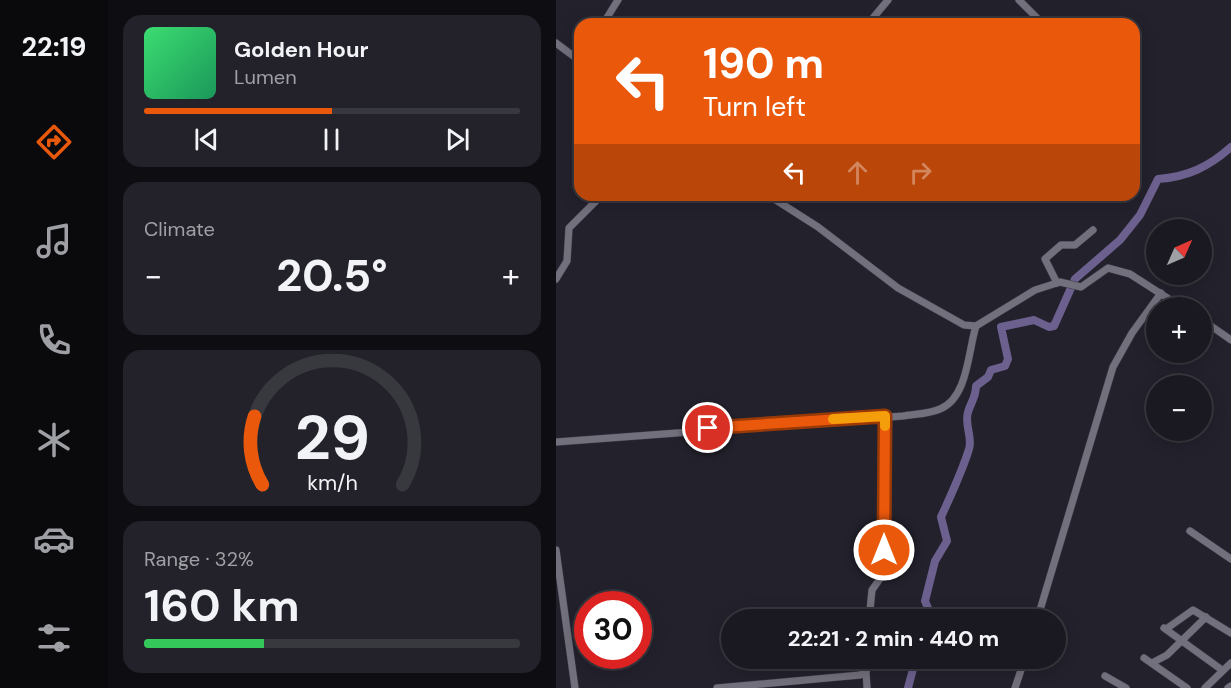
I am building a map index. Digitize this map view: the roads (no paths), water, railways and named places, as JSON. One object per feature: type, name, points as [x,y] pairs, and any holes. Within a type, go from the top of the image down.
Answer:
[{"type":"street","points":[[607,18],[618,0]]},
{"type":"street","points":[[873,18],[888,0]]},
{"type":"street","points":[[1019,0],[1037,18]]},
{"type":"street","points":[[556,43],[574,56]]},
{"type":"street","points":[[556,279],[567,261],[569,228],[596,201]]},
{"type":"street","points":[[777,201],[818,227],[898,288],[955,321],[976,326]]},
{"type":"street","points":[[1061,283],[1045,259],[1062,245],[1075,245],[1093,230]]},
{"type":"street","points":[[556,442],[933,411],[950,402],[964,378],[976,326],[1028,292],[1061,283],[1083,286],[1101,271],[1113,267],[1130,274],[1167,297]]},
{"type":"street","points":[[1040,609],[1113,367],[1132,333],[1161,293]]},
{"type":"street","points":[[1212,327],[1231,340]]},
{"type":"street","points":[[870,609],[872,590],[884,573],[885,416]]},
{"type":"street","points":[[1190,531],[1231,559]]},
{"type":"street","points":[[556,550],[575,688]]},
{"type":"street","points":[[1222,670],[1164,628],[1190,610],[1231,633]]},
{"type":"street","points":[[1152,663],[1167,655],[1206,617]]},
{"type":"street","points":[[1144,658],[1187,688]]},
{"type":"street","points":[[1205,688],[1231,663]]},
{"type":"street","points":[[866,669],[867,688]]},
{"type":"street","points":[[1015,688],[1021,669]]},
{"type":"street","points":[[716,688],[860,675],[866,672]]},
{"type":"street","points":[[1105,676],[1126,688]]},
{"type":"waterway","points":[[928,609],[925,601],[935,561],[947,541],[941,517],[969,449],[967,417],[976,386],[988,377],[991,370],[1005,366],[1008,359],[1001,327],[1034,320],[1049,327],[1054,326],[1075,279],[1120,240],[1140,215],[1158,179],[1197,170],[1231,147]]},
{"type":"waterway","points":[[908,688],[913,669]]}]
